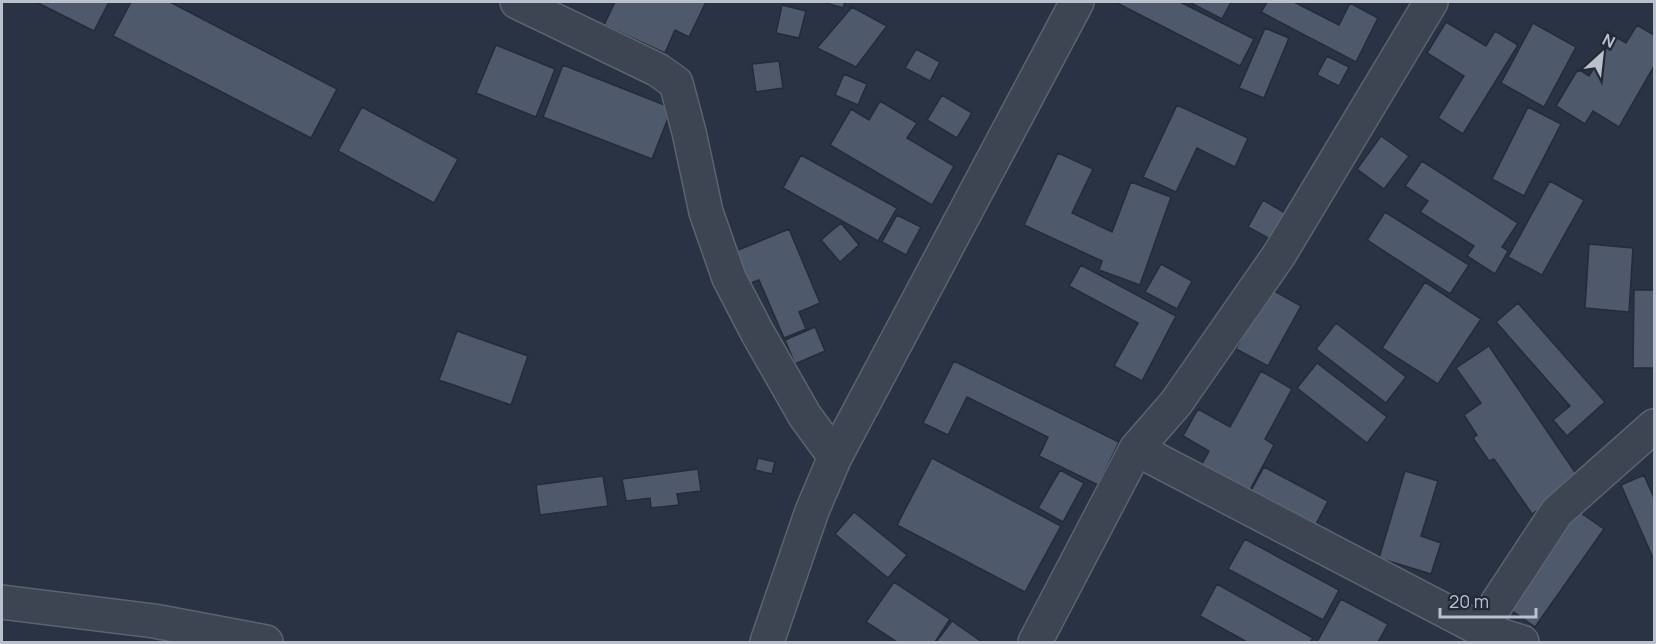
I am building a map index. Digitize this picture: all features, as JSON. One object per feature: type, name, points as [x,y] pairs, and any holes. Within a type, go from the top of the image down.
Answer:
[{"type":"street","points":[[518,2],[647,65],[676,83],[706,212],[729,278],[805,416],[835,457]]},
{"type":"street","points":[[767,642],[812,511],[835,457],[1077,2]]},
{"type":"street","points":[[1035,642],[1136,450],[1176,403],[1279,255],[1431,2]]},
{"type":"street","points":[[1480,629],[1557,512],[1654,426]]},
{"type":"street","points":[[1136,450],[1480,629],[1521,642]]},
{"type":"street","points":[[2,602],[154,621],[266,642]]},
{"type":"building","points":[[36,2],[109,2],[94,31]]},
{"type":"building","points":[[131,2],[170,2],[337,89],[311,138],[113,36]]},
{"type":"building","points":[[615,2],[706,2],[689,37],[675,30],[665,53],[604,25]]},
{"type":"building","points":[[823,2],[845,2],[843,8]]},
{"type":"building","points":[[1115,2],[1180,2],[1254,39],[1240,66]]},
{"type":"building","points":[[1189,2],[1231,2],[1222,19]]},
{"type":"building","points":[[1267,2],[1294,2],[1339,25],[1350,3],[1378,18],[1356,62],[1261,12]]},
{"type":"building","points":[[782,5],[806,11],[799,38],[776,33]]},
{"type":"building","points":[[852,7],[887,26],[856,67],[817,48]]},
{"type":"building","points":[[1446,22],[1486,46],[1495,31],[1518,45],[1463,134],[1438,118],[1464,76],[1427,53]]},
{"type":"building","points":[[1533,23],[1576,47],[1544,107],[1501,83]]},
{"type":"building","points":[[1637,25],[1654,35],[1654,66],[1619,127],[1593,111],[1585,124],[1556,106],[1578,69],[1589,76],[1614,36],[1626,43]]},
{"type":"building","points":[[1265,28],[1289,38],[1264,98],[1239,88]]},
{"type":"building","points":[[496,45],[555,69],[536,117],[476,93]]},
{"type":"building","points":[[916,49],[940,62],[930,81],[905,68]]},
{"type":"building","points":[[1327,56],[1349,67],[1339,86],[1317,75]]},
{"type":"building","points":[[779,61],[783,88],[756,92],[752,64]]},
{"type":"building","points":[[563,65],[672,108],[652,159],[543,117]]},
{"type":"building","points":[[844,74],[867,84],[858,105],[835,95]]},
{"type":"building","points":[[942,95],[972,113],[957,138],[927,120]]},
{"type":"building","points":[[880,101],[917,123],[907,138],[954,166],[932,205],[830,145],[851,109],[869,120]]},
{"type":"building","points":[[1177,105],[1248,138],[1235,167],[1197,148],[1176,192],[1143,177]]},
{"type":"building","points":[[362,107],[458,159],[434,203],[338,151]]},
{"type":"building","points":[[1528,107],[1561,124],[1524,196],[1492,179]]},
{"type":"building","points":[[1381,136],[1409,156],[1384,189],[1357,169]]},
{"type":"building","points":[[1058,153],[1093,169],[1072,213],[1112,232],[1131,182],[1171,197],[1140,285],[1099,270],[1102,261],[1024,225]]},
{"type":"building","points":[[801,155],[897,208],[878,241],[783,188]]},
{"type":"building","points":[[1422,161],[1518,223],[1502,247],[1508,251],[1495,274],[1467,256],[1474,246],[1420,212],[1428,201],[1405,186]]},
{"type":"building","points":[[1550,181],[1584,200],[1542,275],[1508,257]]},
{"type":"building","points":[[1263,200],[1287,214],[1272,240],[1248,227]]},
{"type":"building","points":[[1385,212],[1469,265],[1450,294],[1367,240]]},
{"type":"building","points":[[897,215],[921,227],[906,255],[882,242]]},
{"type":"building","points":[[841,223],[859,245],[840,262],[821,240]]},
{"type":"building","points":[[789,229],[820,303],[799,312],[806,329],[784,338],[759,280],[745,285],[731,253]]},
{"type":"building","points":[[1589,244],[1633,248],[1629,312],[1585,308]]},
{"type":"building","points":[[1161,264],[1192,281],[1177,309],[1145,292]]},
{"type":"building","points":[[1081,265],[1176,316],[1142,381],[1114,366],[1138,323],[1069,286]]},
{"type":"building","points":[[1425,282],[1481,319],[1438,384],[1382,348]]},
{"type":"building","points":[[1269,288],[1301,306],[1268,366],[1236,349]]},
{"type":"building","points":[[1634,290],[1654,290],[1654,368],[1633,368]]},
{"type":"building","points":[[1518,303],[1605,402],[1567,436],[1553,420],[1570,406],[1496,322]]},
{"type":"building","points":[[1336,323],[1406,377],[1386,403],[1316,349]]},
{"type":"building","points":[[815,327],[825,351],[795,364],[785,340]]},
{"type":"building","points":[[457,331],[528,356],[511,405],[439,380]]},
{"type":"building","points":[[1489,346],[1581,481],[1532,514],[1494,459],[1489,461],[1473,438],[1477,435],[1464,415],[1481,403],[1456,368]]},
{"type":"building","points":[[954,361],[1119,442],[1098,485],[1039,456],[1048,437],[967,397],[948,435],[923,423]]},
{"type":"building","points":[[1317,363],[1387,417],[1367,443],[1297,388]]},
{"type":"building","points":[[1261,371],[1292,389],[1265,439],[1274,445],[1244,501],[1196,475],[1209,451],[1183,436],[1198,409],[1230,427]]},
{"type":"building","points":[[758,458],[775,462],[772,474],[755,470]]},
{"type":"building","points":[[932,458],[1061,526],[1025,592],[897,525]]},
{"type":"building","points":[[1264,467],[1328,501],[1313,530],[1248,496]]},
{"type":"building","points":[[698,469],[701,491],[677,494],[679,505],[651,508],[650,498],[626,501],[622,479]]},
{"type":"building","points":[[1060,470],[1084,483],[1063,522],[1038,508]]},
{"type":"building","points":[[1405,471],[1438,481],[1421,536],[1441,543],[1431,574],[1379,558]]},
{"type":"building","points":[[1644,475],[1654,498],[1654,560],[1621,485]]},
{"type":"building","points":[[603,476],[608,506],[540,515],[536,485]]},
{"type":"building","points":[[1578,511],[1604,529],[1535,627],[1508,608]]},
{"type":"building","points":[[854,512],[907,555],[888,578],[835,534]]},
{"type":"building","points":[[1245,539],[1339,590],[1323,620],[1228,569]]},
{"type":"building","points":[[894,582],[950,619],[935,642],[897,642],[866,622]]},
{"type":"building","points":[[1217,584],[1313,638],[1310,642],[1247,642],[1200,616]]},
{"type":"building","points":[[1341,599],[1388,624],[1378,642],[1317,642]]},
{"type":"building","points":[[952,621],[982,642],[936,642]]}]
